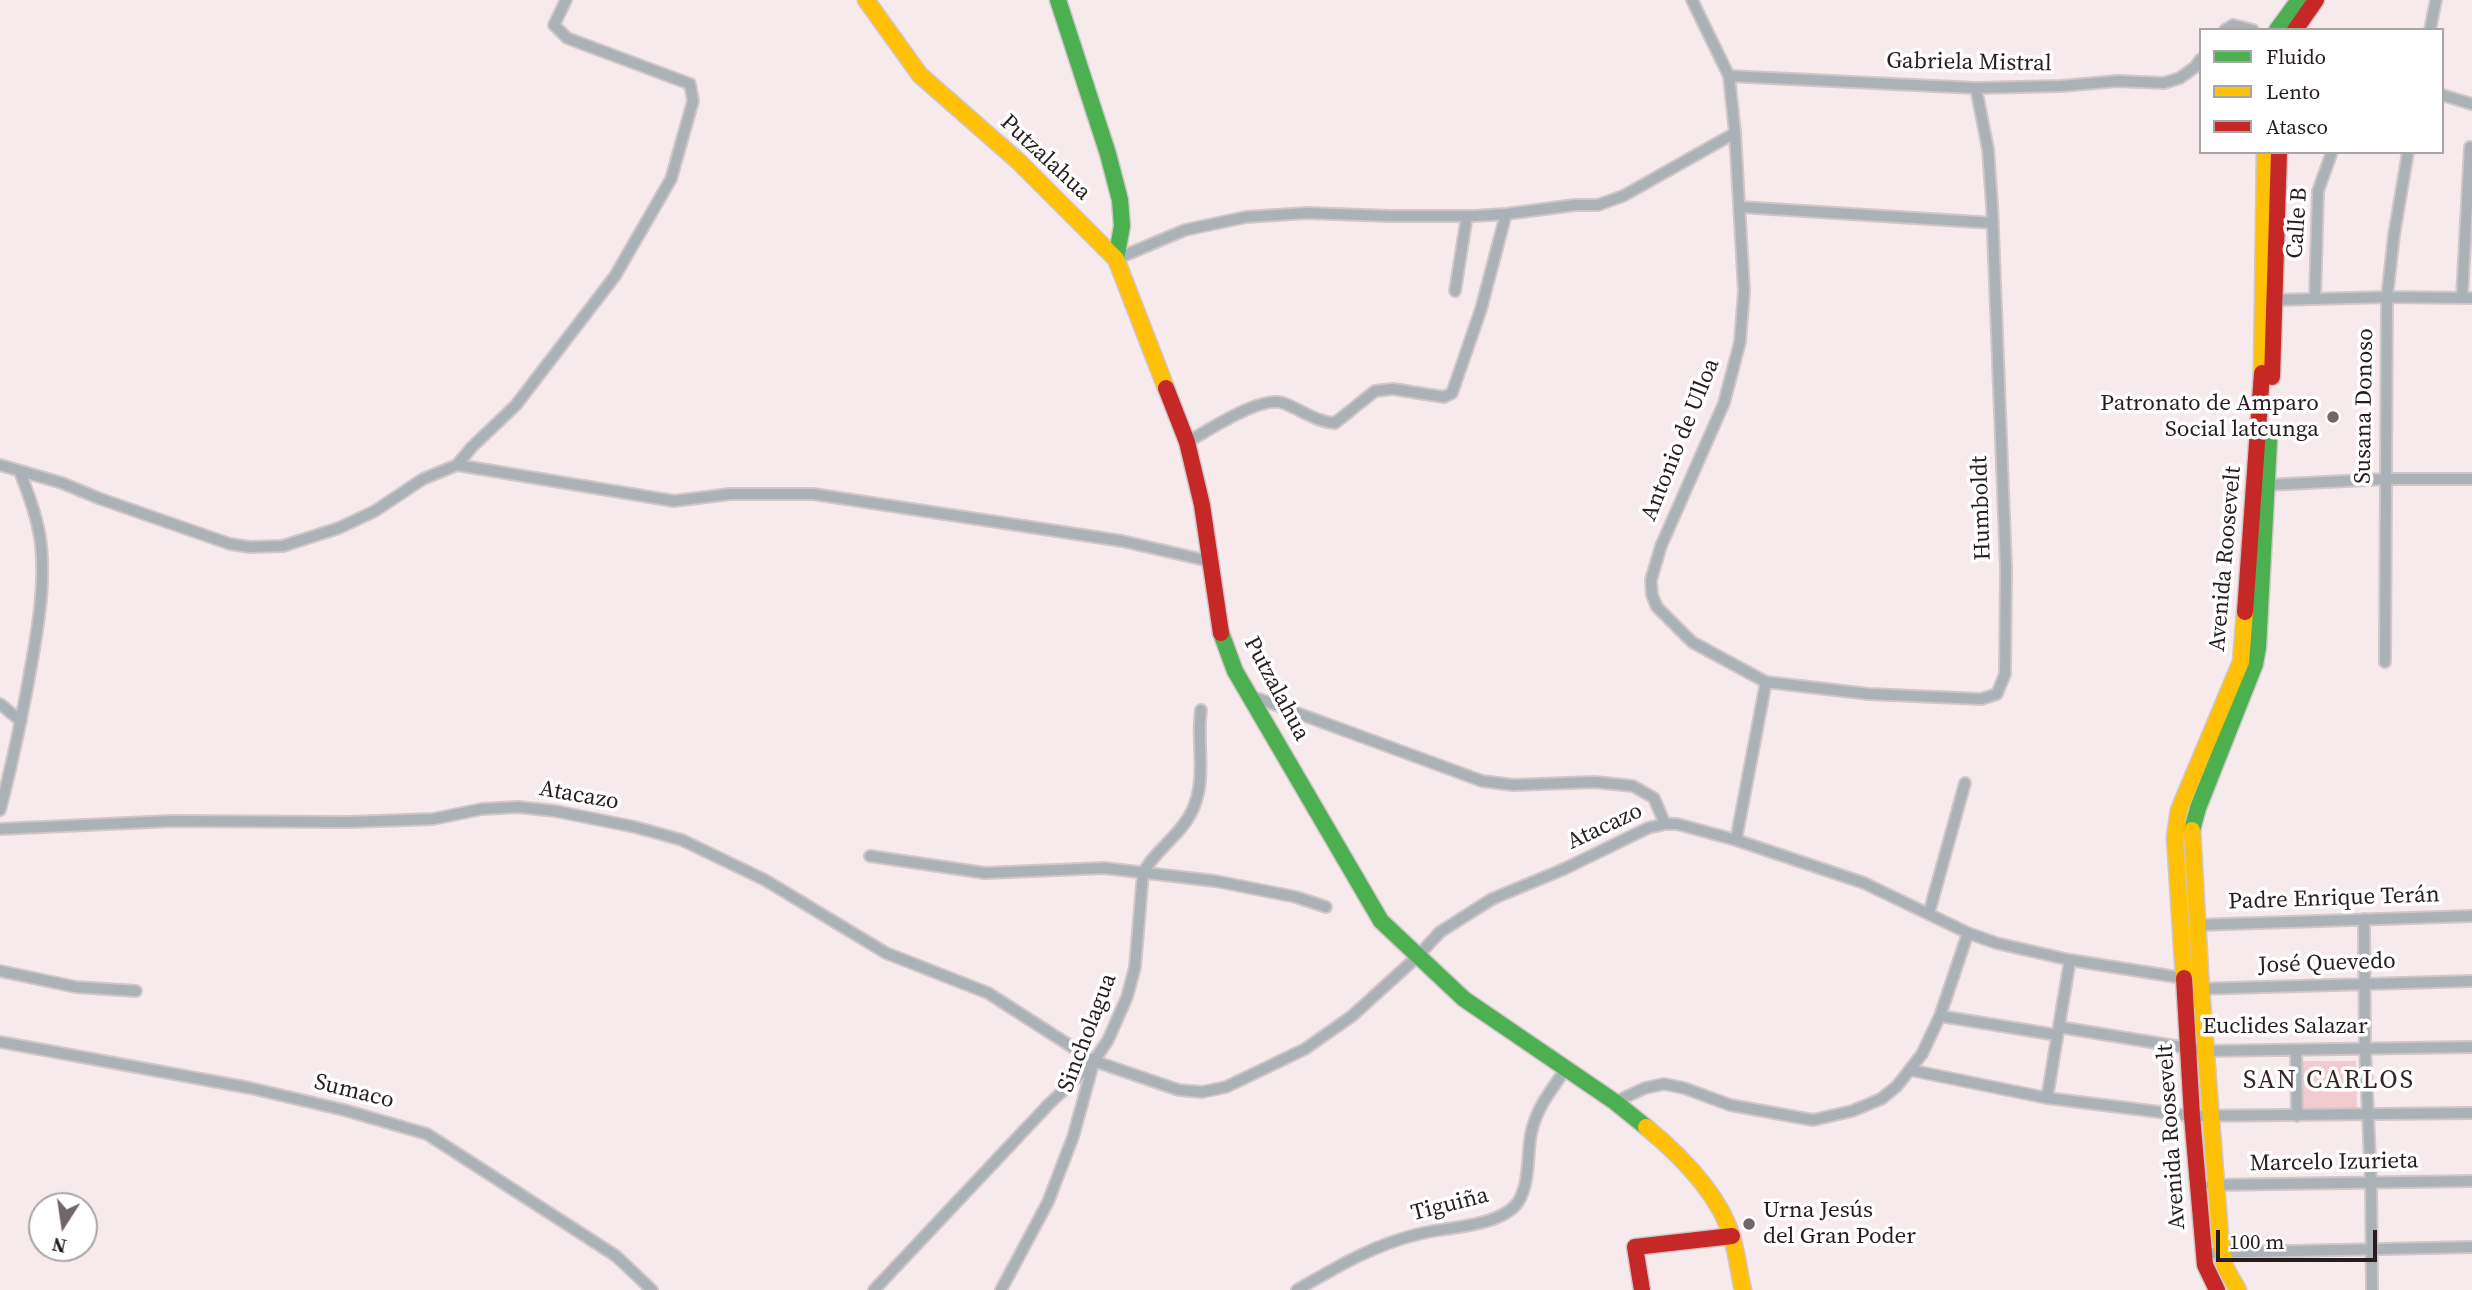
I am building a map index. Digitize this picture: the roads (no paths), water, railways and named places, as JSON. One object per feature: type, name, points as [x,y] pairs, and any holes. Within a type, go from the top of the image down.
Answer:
[{"type":"street","points":[[0,465],[62,483],[230,544],[261,547],[283,546],[339,528],[375,511],[423,480],[457,464],[516,405],[615,276],[671,178],[693,101],[690,84],[567,38],[554,24],[566,0]]},
{"type":"street","name":"Putzalahua","points":[[866,0],[919,75],[1018,161],[1116,259],[1187,442],[1202,505],[1219,626],[1235,671],[1381,921],[1464,999],[1615,1102],[1668,1145],[1716,1201],[1732,1236],[1743,1290]]},
{"type":"street","points":[[1058,0],[1104,141],[1120,200],[1122,226],[1116,259]]},
{"type":"street","name":"Antonio de Ulloa","points":[[1692,0],[1729,76],[1744,291],[1738,351],[1724,403],[1661,546],[1651,580],[1652,594],[1657,607],[1692,642],[1766,682]]},
{"type":"street","points":[[2278,28],[2299,0]]},
{"type":"street","points":[[2296,28],[2316,0]]},
{"type":"street","points":[[2430,28],[2435,0]]},
{"type":"street","points":[[2228,28],[2232,25],[2245,28]]},
{"type":"street","name":"Gabriela Mistral","points":[[1729,76],[1976,88],[2062,86],[2117,81],[2164,83],[2180,78],[2199,62]]},
{"type":"street","name":"Humboldt","points":[[1766,682],[1869,694],[1981,699],[1997,694],[2006,674],[2006,568],[1993,223],[1988,149],[1976,88]]},
{"type":"street","points":[[2444,96],[2472,104]]},
{"type":"street","points":[[1116,259],[1185,230],[1246,217],[1307,213],[1467,216],[1598,205],[1623,195],[1735,133]]},
{"type":"street","points":[[2275,300],[2467,298],[2470,147]]},
{"type":"street","name":"Avenida Roosevelt","points":[[2217,1290],[2205,1265],[2192,1116],[2175,837],[2179,810],[2238,674],[2242,654],[2261,405],[2265,154]]},
{"type":"street","name":"Avenida Roosevelt","points":[[2238,1290],[2225,1267],[2220,1236],[2200,989],[2192,832],[2198,808],[2255,664],[2258,648],[2275,300],[2279,154]]},
{"type":"street","name":"Calle B","points":[[2315,299],[2318,191],[2331,154]]},
{"type":"street","name":"Susana Donoso","points":[[2385,662],[2387,297],[2408,154]]},
{"type":"street","points":[[1740,207],[1993,223]]},
{"type":"street","points":[[1187,442],[1254,406],[1267,402],[1280,402],[1326,423],[1335,423],[1375,391],[1393,389],[1444,397],[1452,393],[1481,309],[1507,214]]},
{"type":"street","points":[[1455,291],[1467,216]]},
{"type":"street","points":[[457,464],[674,501],[730,494],[813,494],[1122,541],[1209,561]]},
{"type":"street","points":[[0,810],[21,721],[38,622],[41,547],[36,518],[20,472]]},
{"type":"street","points":[[2267,485],[2385,479],[2472,479]]},
{"type":"street","points":[[1736,840],[1766,682]]},
{"type":"street","points":[[21,721],[2,705],[26,693]]},
{"type":"street","points":[[1251,696],[1482,781],[1513,785],[1595,782],[1633,786],[1654,798],[1665,824]]},
{"type":"street","points":[[1143,873],[1149,861],[1181,830],[1192,812],[1201,772],[1201,710]]},
{"type":"street","points":[[1929,913],[1965,783]]},
{"type":"street","name":"Atacazo","points":[[0,829],[171,821],[349,822],[433,819],[518,807],[555,811],[635,827],[682,841],[765,880],[886,953],[988,993],[1094,1061],[1180,1090],[1202,1092],[1226,1087],[1305,1049],[1352,1016],[1417,957],[1440,932],[1492,899],[1563,869],[1648,828],[1665,824],[1677,824],[1736,840],[1864,883],[1968,933],[1996,943],[2183,984]]},
{"type":"street","points":[[870,856],[985,873],[1104,868],[1215,881],[1326,907]]},
{"type":"street","name":"Sincholagua","points":[[1001,1290],[1048,1202],[1073,1137],[1094,1061],[1108,1040],[1127,997],[1135,967],[1143,873]]},
{"type":"street","name":"Padre Enrique Terán","points":[[2197,925],[2472,916]]},
{"type":"street","points":[[2364,919],[2372,1290]]},
{"type":"street","points":[[1615,1102],[1645,1088],[1664,1084],[1684,1088],[1730,1105],[1813,1120],[1852,1111],[1881,1099],[1897,1086],[1923,1054],[1940,1016],[1968,933]]},
{"type":"street","points":[[2048,1098],[2070,960]]},
{"type":"street","points":[[0,971],[76,987],[136,991]]},
{"type":"street","name":"José Quevedo","points":[[2183,984],[2200,989],[2472,981]]},
{"type":"street","name":"Euclides Salazar","points":[[1940,1016],[2206,1051],[2472,1047]]},
{"type":"street","name":"Sumaco","points":[[0,1042],[250,1088],[355,1113],[427,1134],[616,1256],[652,1290]]},
{"type":"street","points":[[2296,1051],[2297,1116]]},
{"type":"street","points":[[874,1290],[1049,1104],[1094,1061]]},
{"type":"street","name":"Tiguiña","points":[[1297,1290],[1346,1261],[1391,1242],[1422,1233],[1491,1220],[1518,1202],[1525,1181],[1531,1135],[1537,1114],[1566,1069]]},
{"type":"street","points":[[1910,1070],[2048,1098],[2192,1116],[2472,1113]]},
{"type":"street","name":"Marcelo Izurieta","points":[[2198,1181],[2217,1186],[2472,1181]]},
{"type":"street","points":[[1642,1290],[1635,1247],[1732,1236]]},
{"type":"street","points":[[2204,1253],[2472,1247]]},
{"type":"place","name":"Patronato de Amparo Social latcunga","points":[[2333,417]]},
{"type":"place","name":"Urna Jesús del Gran Poder","points":[[1749,1224]]},
{"type":"district","name":"SAN CARLOS","points":[[2329,1081]]}]
